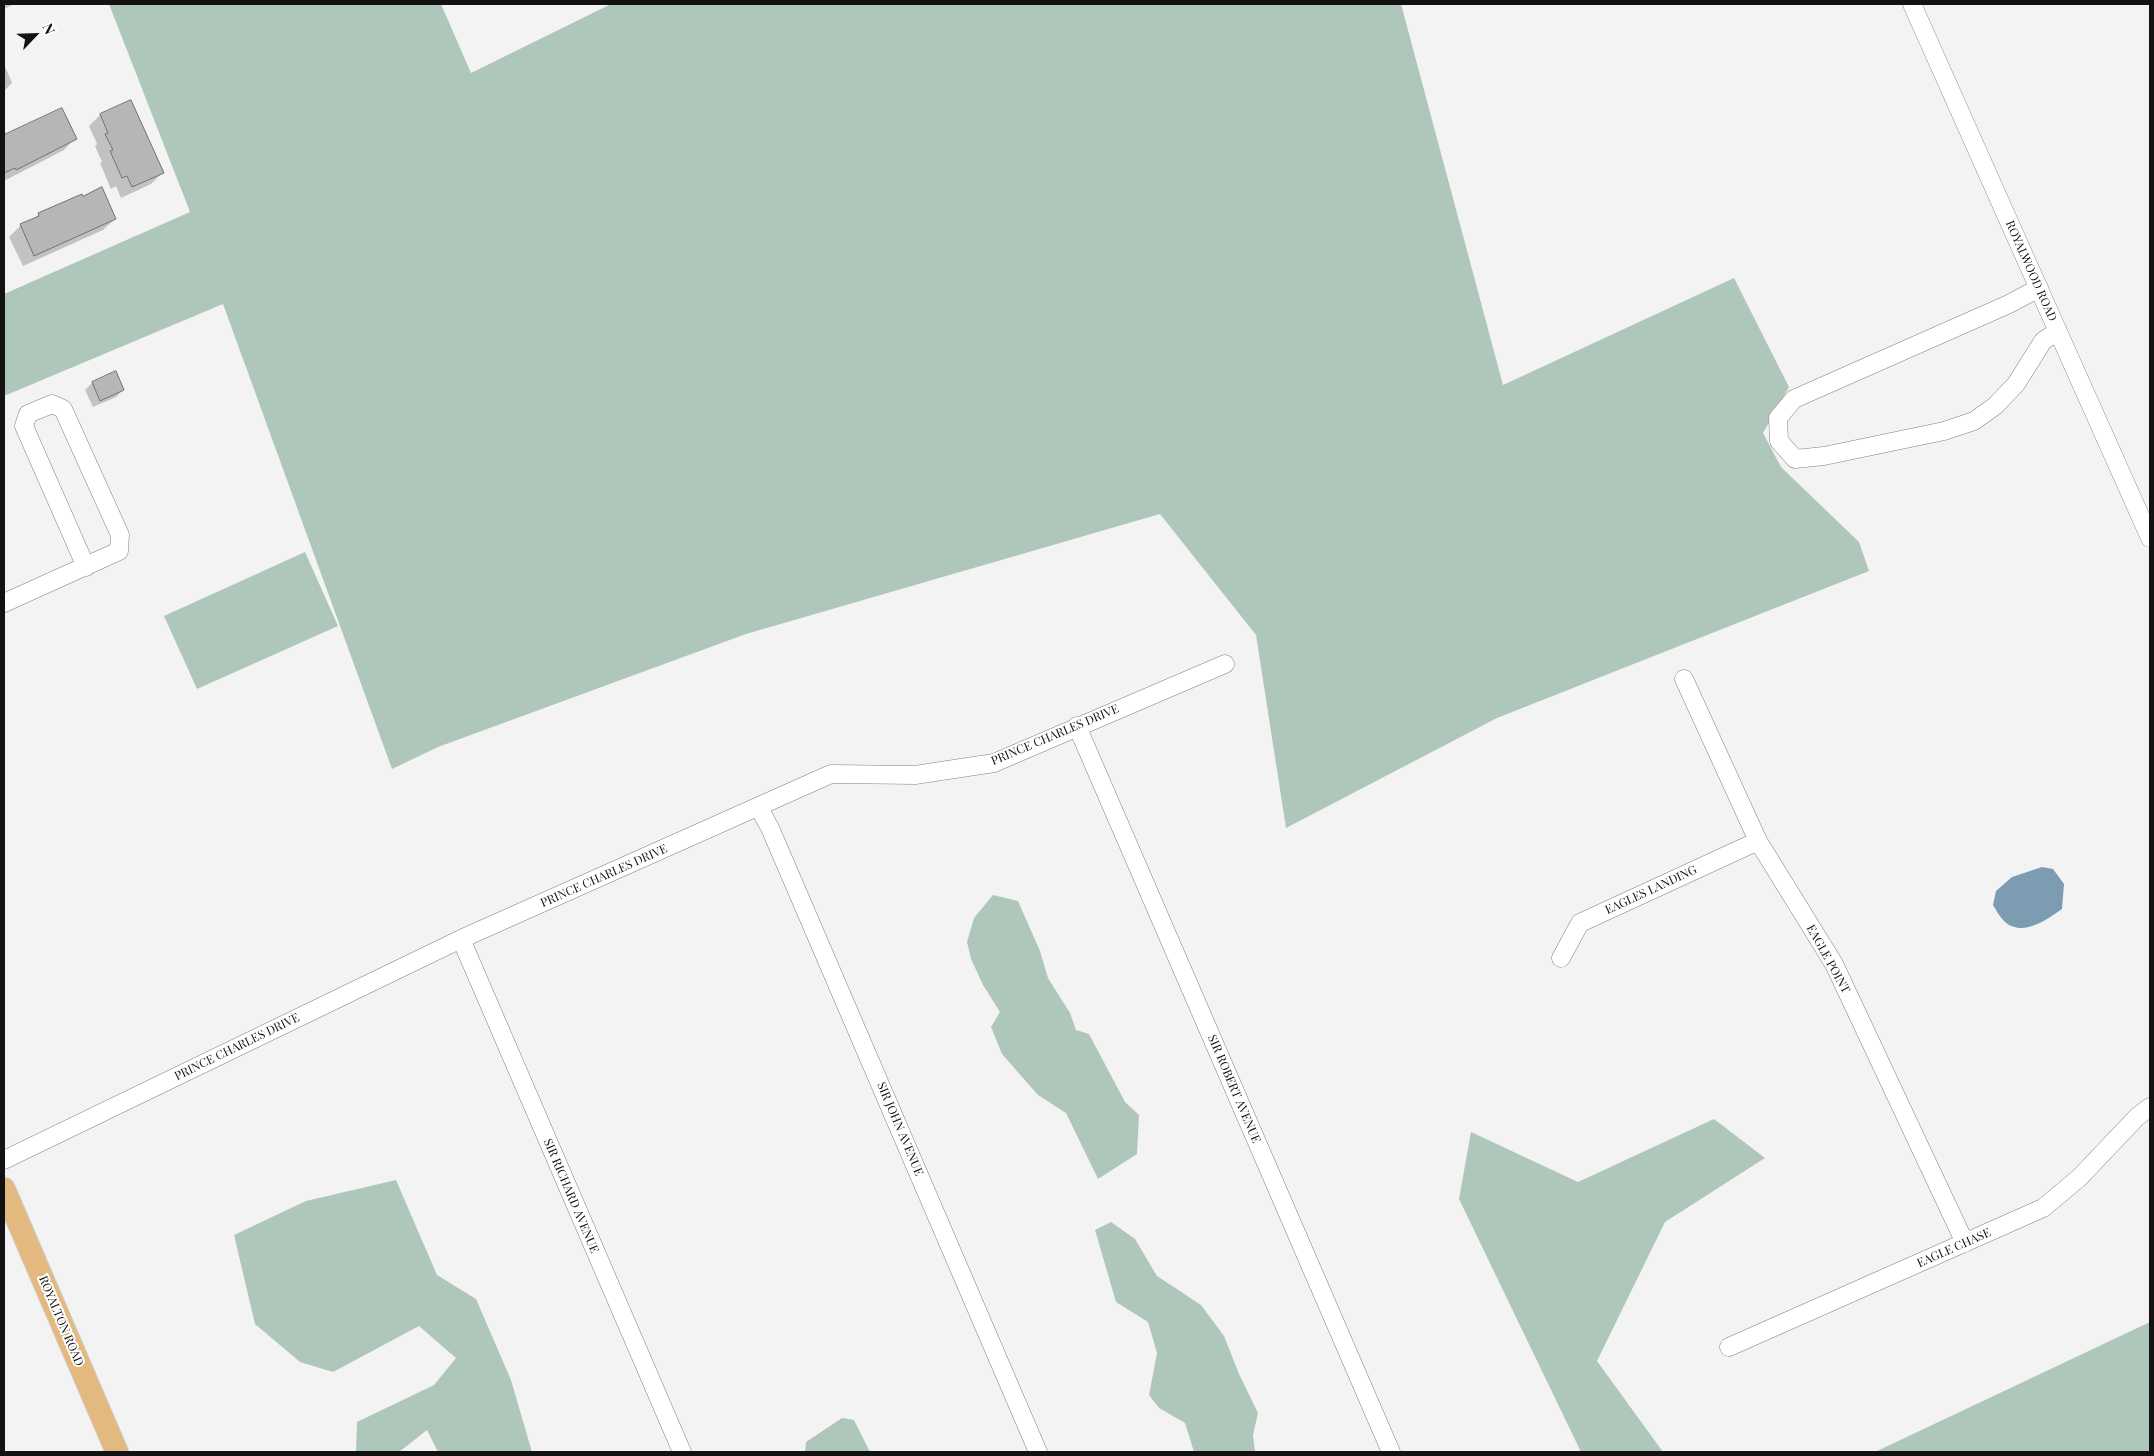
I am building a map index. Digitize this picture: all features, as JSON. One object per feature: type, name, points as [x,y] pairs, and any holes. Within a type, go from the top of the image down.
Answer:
[{"type":"main road","name":"ROYALTON ROAD","points":[[4,1189],[117,1452]]},
{"type":"street","name":"ROYALWOOD ROAD","points":[[1912,4],[2150,538]]},
{"type":"street","points":[[2039,288],[2009,304],[1794,399],[1778,418],[1779,441],[1795,459],[1824,456],[1944,431],[1974,421],[1995,406],[2016,384],[2043,341],[2058,331]]},
{"type":"street","points":[[4,603],[86,567],[119,551],[120,535],[63,409],[52,404],[28,414],[24,426],[86,567]]},
{"type":"street","name":"PRINCE CHARLES DRIVE","points":[[4,1160],[461,939],[759,808],[831,774],[915,775],[994,763],[1225,664]]},
{"type":"street","name":"EAGLE POINT","points":[[1684,679],[1758,841],[1834,964],[1965,1243]]},
{"type":"street","name":"SIR ROBERT AVENUE","points":[[1077,726],[1391,1452]]},
{"type":"street","name":"SIR JOHN AVENUE","points":[[759,808],[778,846],[1038,1452]]},
{"type":"street","name":"EAGLES LANDING","points":[[1561,958],[1580,923],[1758,841]]},
{"type":"street","name":"SIR RICHARD AVENUE","points":[[461,939],[682,1452]]},
{"type":"street","name":"EAGLE CHASE","points":[[1729,1348],[2043,1208],[2079,1178],[2137,1117],[2150,1107]]},
{"type":"green space","points":[[109,4],[441,4],[471,73],[611,4],[1401,4],[1503,385],[1734,278],[1789,387],[1763,433],[1781,467],[1859,542],[1869,571],[1497,718],[1286,828],[1256,635],[1160,514],[746,634],[438,747],[392,769],[223,304],[4,396],[4,294],[190,212]]},
{"type":"green space","points":[[305,552],[338,626],[197,689],[164,616]]},
{"type":"green space","points":[[993,895],[1018,901],[1040,951],[1048,978],[1070,1013],[1076,1030],[1089,1034],[1125,1102],[1139,1115],[1137,1154],[1098,1179],[1066,1113],[1038,1095],[1002,1054],[991,1027],[1000,1012],[983,985],[971,959],[967,942],[974,918]]},
{"type":"green space","points":[[1714,1119],[1765,1158],[1665,1222],[1597,1361],[1663,1452],[1581,1452],[1459,1199],[1471,1132],[1578,1182]]},
{"type":"green space","points":[[396,1180],[437,1275],[476,1299],[511,1380],[532,1452],[438,1452],[427,1430],[399,1452],[356,1452],[357,1422],[434,1385],[456,1358],[419,1326],[333,1372],[300,1362],[255,1324],[234,1235],[306,1201]]},
{"type":"green space","points":[[1111,1222],[1135,1239],[1157,1276],[1201,1305],[1224,1336],[1239,1374],[1258,1413],[1253,1435],[1255,1452],[1194,1452],[1185,1423],[1159,1408],[1149,1395],[1157,1353],[1148,1322],[1116,1302],[1095,1230]]},
{"type":"green space","points":[[2150,1322],[2150,1452],[1875,1452]]},
{"type":"green space","points":[[842,1418],[854,1420],[870,1452],[805,1452],[806,1442]]},
{"type":"water","points":[[2042,867],[2053,869],[2064,884],[2062,909],[2034,926],[2018,928],[2011,926],[2004,921],[1993,905],[1996,891],[2012,877]]},
{"type":"building","points":[[131,100],[164,173],[132,187],[127,176],[122,178],[110,151],[113,150],[105,134],[108,133],[100,114]]},
{"type":"building","points":[[62,108],[77,139],[16,170],[15,168],[4,173],[4,135]]},
{"type":"building","points":[[102,187],[116,219],[34,256],[20,224],[39,216],[38,213]]},
{"type":"building","points":[[116,371],[124,390],[100,401],[92,382]]}]
